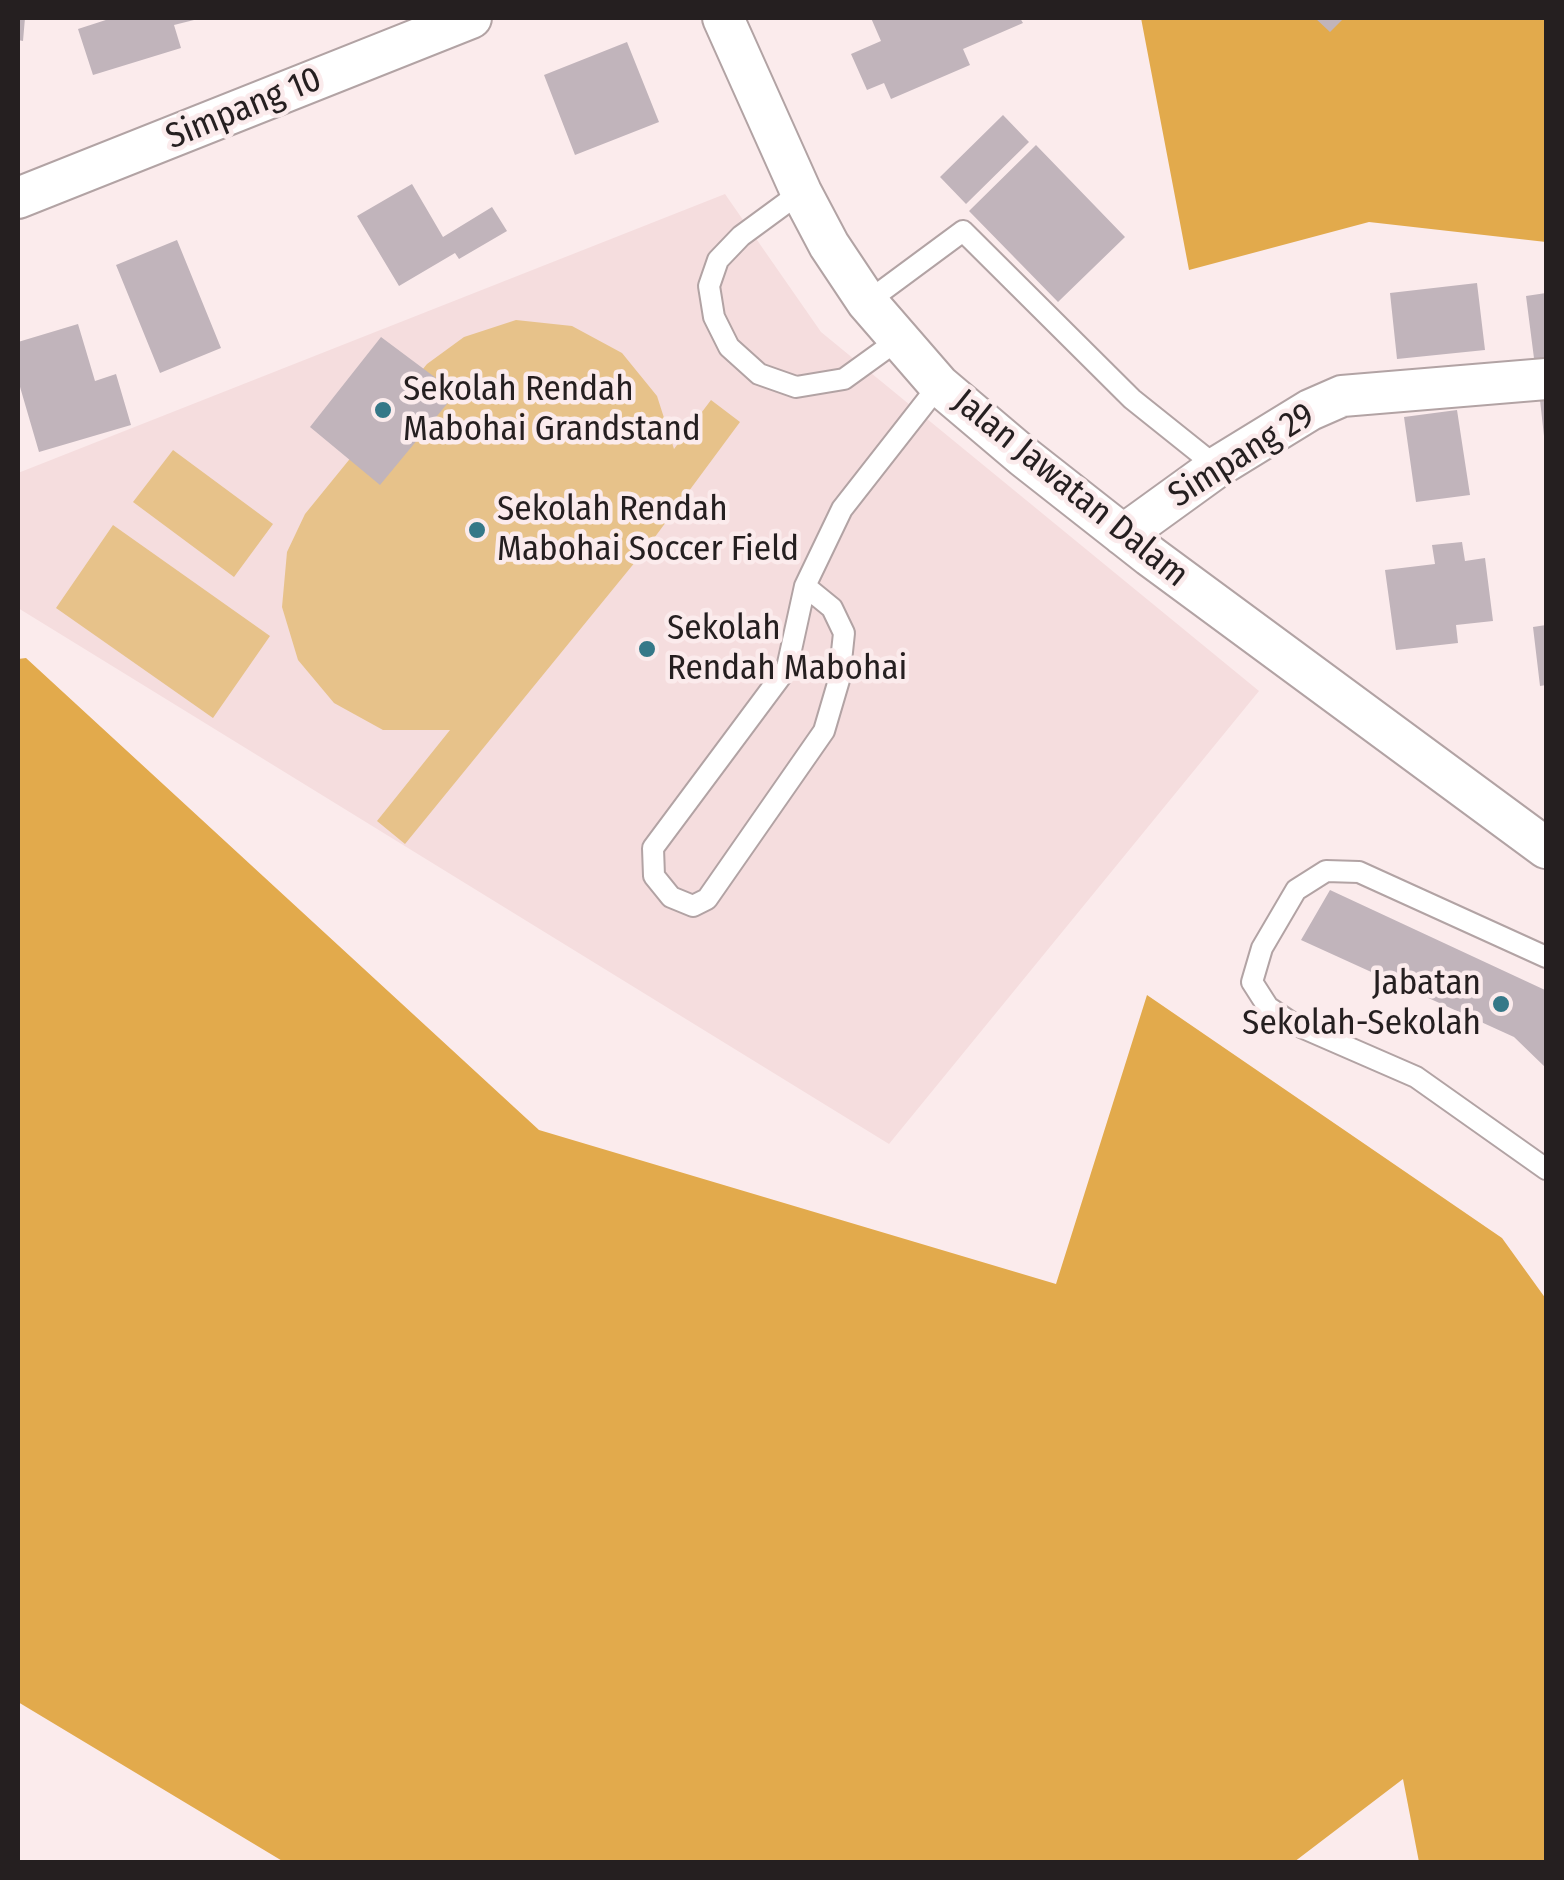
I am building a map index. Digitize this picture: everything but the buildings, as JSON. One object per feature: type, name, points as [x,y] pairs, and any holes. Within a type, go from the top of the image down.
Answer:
[{"type":"street","name":"Simpang 10","points":[[18,198],[471,18]]},
{"type":"street","name":"Jalan Jawatan Dalam","points":[[723,18],[801,192],[830,244],[867,302],[939,384],[1122,534],[1546,848]]},
{"type":"street","name":"Simpang 29","points":[[1122,534],[1217,467],[1310,410],[1342,396],[1546,379]]},
{"type":"lane","points":[[801,192],[741,236],[718,260],[709,286],[714,318],[729,347],[759,374],[796,387],[844,379],[898,340]]},
{"type":"lane","points":[[867,302],[963,232],[1132,399],[1217,467]]},
{"type":"lane","points":[[805,586],[832,608],[844,633],[839,680],[824,731],[707,899],[693,906],[671,897],[654,876],[653,848],[788,668],[805,586],[842,509],[939,384]]},
{"type":"lane","points":[[1546,956],[1359,872],[1326,871],[1296,890],[1262,948],[1252,982],[1268,1006],[1292,1022],[1416,1077],[1546,1169]]},
{"type":"shaded area","points":[[1141,18],[1546,18],[1546,242],[1369,222],[1189,270]]},
{"type":"shaded area","name":"Sekolah Rendah Mabohai","points":[[725,194],[821,332],[1259,691],[889,1144],[18,608],[18,473]]},
{"type":"shaded area","points":[[516,320],[572,326],[622,353],[657,396],[674,449],[711,400],[740,422],[649,545],[405,844],[377,821],[450,730],[383,730],[334,703],[298,660],[282,607],[287,552],[305,514],[427,364],[464,337]]},
{"type":"shaded area","points":[[173,450],[273,524],[234,577],[133,502]]},
{"type":"shaded area","points":[[113,525],[270,636],[213,718],[56,608]]},
{"type":"shaded area","points":[[26,658],[539,1130],[1056,1284],[1147,995],[1502,1238],[1546,1299],[1546,1862],[1419,1862],[1403,1779],[1294,1862],[284,1862],[18,1702],[18,659]]},
{"type":"place","name":"Sekolah Rendah Mabohai Grandstand","points":[[383,410]]},
{"type":"place","name":"Sekolah Rendah Mabohai Soccer Field","points":[[477,530]]},
{"type":"place","name":"Sekolah Rendah Mabohai","points":[[647,649]]},
{"type":"place","name":"Jabatan Sekolah-Sekolah","points":[[1501,1004]]}]
